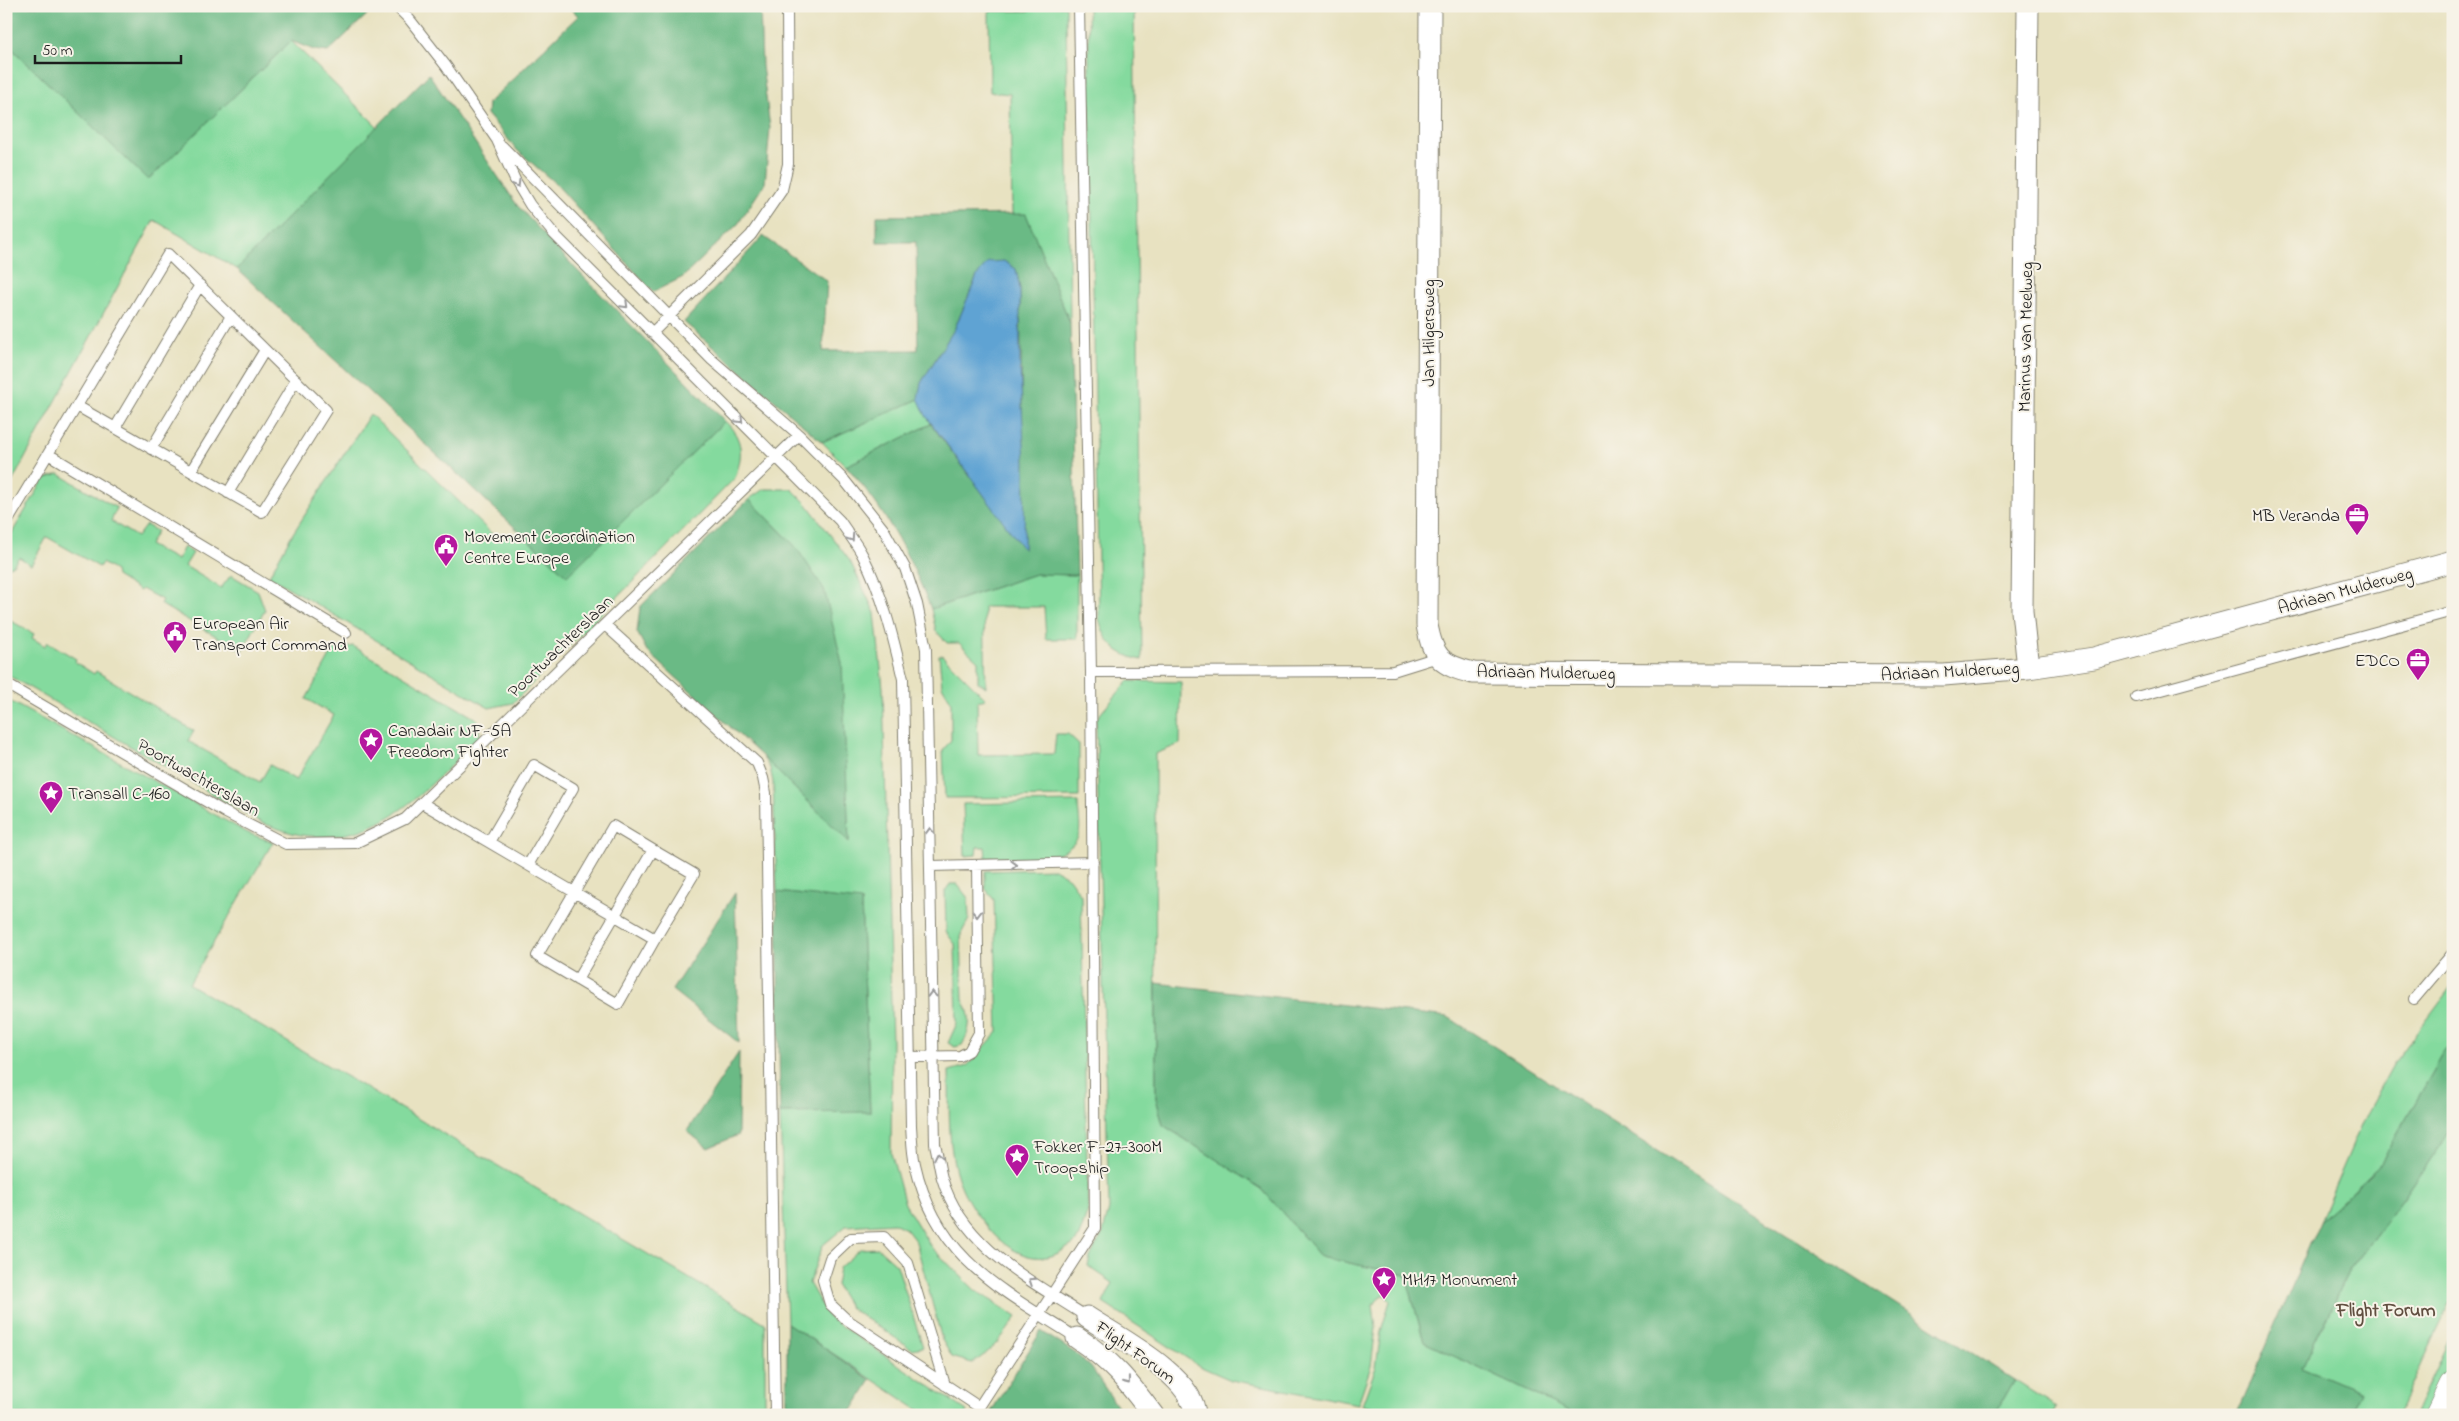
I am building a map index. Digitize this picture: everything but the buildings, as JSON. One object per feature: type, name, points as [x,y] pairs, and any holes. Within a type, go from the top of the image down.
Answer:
[{"type":"main road","points":[[2440,1415],[2453,1386]]},
{"type":"street","name":"Jan Hilgersweg","points":[[1430,6],[1427,625],[1430,643],[1438,657]]},
{"type":"street","name":"Marinus van Meelweg","points":[[2028,6],[2022,611],[2028,668]]},
{"type":"street","name":"Adriaan Mulderweg","points":[[1438,657],[1447,665],[1473,672],[1944,675],[2028,668],[2094,658],[2453,560]]},
{"type":"street","name":"Flight Forum","points":[[1087,1317],[1156,1362],[1188,1394],[1194,1405],[1195,1415]]},
{"type":"street","name":"Flight Forum","points":[[1077,1338],[1118,1370],[1153,1415]]},
{"type":"lane","points":[[396,6],[430,43],[496,140],[515,180],[530,205],[554,234],[840,521],[862,554],[879,590],[890,623],[904,679],[911,1126],[914,1162],[924,1197],[940,1229],[960,1256],[985,1278],[1077,1338]]},
{"type":"lane","points":[[652,333],[751,234],[782,190],[788,164],[786,6]]},
{"type":"lane","points":[[945,1385],[908,1263],[884,1237],[851,1238],[830,1258],[824,1280],[830,1304],[846,1319],[945,1385],[979,1407],[1095,1228],[1091,672],[1079,6]]},
{"type":"lane","points":[[496,140],[712,360],[799,435],[845,481],[884,530],[905,568],[917,604],[926,648],[935,1144],[943,1180],[957,1211],[977,1240],[1004,1263],[1087,1317]]},
{"type":"lane","points":[[6,524],[168,254],[326,410],[262,512],[77,406]]},
{"type":"lane","points":[[115,428],[200,285]]},
{"type":"lane","points":[[151,449],[231,316]]},
{"type":"lane","points":[[191,471],[265,350]]},
{"type":"lane","points":[[228,493],[296,380]]},
{"type":"lane","name":"Poortwachterslaan","points":[[6,684],[226,813],[286,844],[355,843],[406,819],[799,435]]},
{"type":"lane","points":[[48,454],[346,633]]},
{"type":"lane","points":[[2136,697],[2453,611]]},
{"type":"lane","points":[[605,625],[757,763],[763,778],[766,793],[775,1415]]},
{"type":"lane","points":[[1091,672],[1393,670],[1438,657]]},
{"type":"lane","points":[[489,842],[534,765],[574,788],[528,865]]},
{"type":"lane","points":[[422,803],[655,939]]},
{"type":"lane","points":[[613,826],[694,874],[618,1004],[537,956],[574,892],[613,826]]},
{"type":"lane","points":[[577,980],[653,850]]},
{"type":"lane","points":[[930,866],[1093,862]]},
{"type":"lane","points":[[910,1057],[960,1056],[969,1051],[979,1033],[977,866]]},
{"type":"lane","points":[[2414,999],[2453,954]]},
{"type":"green space","points":[[6,6],[375,7],[328,52],[314,50],[291,41],[148,180],[6,43]]},
{"type":"green space","points":[[569,6],[760,6],[762,66],[770,128],[765,183],[738,224],[683,277],[653,292],[556,184],[517,150],[487,114],[488,103],[578,16]]},
{"type":"green space","points":[[1029,6],[1066,6],[1070,323],[1026,215],[1012,215],[1010,94],[990,92],[989,11],[1029,11]]},
{"type":"green space","points":[[1088,6],[1134,6],[1142,660],[1126,655],[1113,646],[1105,634],[1099,618]]},
{"type":"green space","points":[[291,41],[378,127],[237,269],[154,220],[6,493],[6,43],[148,179]]},
{"type":"green space","points":[[429,74],[517,205],[575,268],[725,421],[567,576],[237,269]]},
{"type":"green space","points":[[1026,214],[1070,323],[1077,575],[1035,574],[931,609],[895,533],[872,498],[846,466],[931,424],[1024,549],[1020,289],[1016,269],[977,276],[955,328],[921,383],[919,399],[822,442],[684,322],[763,236],[827,281],[823,351],[918,350],[916,242],[877,242],[877,216]]},
{"type":"green space","points":[[919,399],[931,424],[846,466],[822,442]]},
{"type":"green space","points":[[370,414],[492,534],[523,535],[567,575],[725,421],[739,441],[740,455],[735,478],[513,703],[489,708],[269,576],[290,538]]},
{"type":"green space","points":[[59,474],[117,508],[111,521],[137,537],[146,525],[157,531],[149,545],[177,560],[184,547],[193,553],[185,566],[221,588],[231,575],[258,591],[265,610],[242,651],[160,604],[162,600],[142,589],[140,591],[116,576],[115,571],[102,563],[99,567],[47,537],[31,565],[19,557],[13,565],[6,569],[6,543],[44,479]]},
{"type":"green space","points":[[764,489],[792,489],[806,503],[850,561],[875,613],[883,688],[892,1043],[891,1153],[905,1204],[931,1247],[975,1290],[1017,1317],[997,1343],[979,1359],[972,1363],[952,1357],[942,1340],[916,1242],[906,1229],[894,1223],[846,1226],[823,1245],[809,1283],[829,1318],[967,1411],[965,1415],[926,1415],[787,1323],[780,1113],[870,1111],[861,902],[777,892],[773,782],[770,768],[762,756],[849,841],[847,804],[796,547],[749,499]]},
{"type":"green space","points":[[749,499],[796,547],[824,589],[842,663],[849,842],[762,756],[647,651],[637,632],[640,607]]},
{"type":"green space","points":[[1035,574],[1077,575],[1077,639],[1046,639],[1044,607],[984,607],[986,687],[978,682],[978,661],[959,643],[947,643],[936,631],[931,609]]},
{"type":"green space","points":[[6,618],[34,634],[32,638],[45,646],[48,642],[76,659],[75,662],[94,674],[96,671],[194,731],[188,741],[260,782],[270,765],[296,780],[334,715],[306,699],[334,649],[353,646],[478,720],[480,738],[424,791],[384,820],[362,830],[337,835],[310,836],[291,833],[262,823],[6,674]]},
{"type":"green space","points":[[939,655],[942,655],[986,699],[977,701],[978,755],[1054,754],[1056,734],[1068,734],[1079,744],[1079,797],[945,798],[943,750],[951,740],[951,701],[942,686]]},
{"type":"green space","points":[[1128,681],[1181,682],[1180,744],[1155,754],[1156,1098],[1163,1125],[1262,1189],[1321,1257],[1406,1275],[1424,1342],[1578,1415],[1397,1415],[1362,1405],[1376,1367],[1381,1331],[1390,1301],[1385,1295],[1382,1295],[1373,1305],[1376,1328],[1371,1366],[1358,1404],[1231,1380],[1199,1366],[1103,1303],[1113,1283],[1088,1266],[1090,1257],[1103,1233],[1109,1209],[1096,719]]},
{"type":"green space","points":[[6,699],[248,833],[273,842],[189,984],[765,1323],[765,1415],[6,1415]]},
{"type":"green space","points":[[1078,802],[1079,834],[1073,844],[1064,851],[1038,858],[986,858],[985,847],[977,847],[976,855],[965,856],[963,804]]},
{"type":"green space","points":[[1054,869],[1069,878],[1081,895],[1088,1211],[1074,1244],[1047,1257],[1031,1257],[1016,1251],[1002,1242],[989,1230],[969,1202],[962,1188],[953,1160],[951,1146],[949,1071],[967,1066],[998,1032],[994,900],[985,888],[985,871]]},
{"type":"green space","points":[[950,884],[957,884],[968,898],[969,919],[961,934],[963,1000],[968,1011],[969,1028],[962,1045],[955,1047],[948,1043],[957,1023],[955,944],[946,932],[945,891]]},
{"type":"green space","points":[[777,892],[861,901],[870,1112],[780,1113]]},
{"type":"green space","points":[[735,893],[739,1043],[672,990]]},
{"type":"green space","points":[[1156,983],[1448,1017],[2014,1380],[1994,1415],[1578,1415],[1424,1342],[1406,1275],[1321,1257],[1262,1189],[1163,1125],[1156,1098]]},
{"type":"green space","points":[[2453,984],[2453,1037],[2379,1166],[2320,1221],[2366,1114],[2394,1063]]},
{"type":"green space","points":[[2453,1037],[2453,1126],[2403,1199],[2349,1270],[2302,1367],[2361,1392],[2349,1415],[2236,1415],[2320,1221],[2379,1166]]},
{"type":"green space","points":[[739,1052],[738,1135],[708,1148],[687,1131]]},
{"type":"green space","points":[[2453,1126],[2453,1295],[2397,1415],[2349,1415],[2361,1392],[2302,1367],[2349,1270],[2403,1199]]},
{"type":"green space","points":[[878,1248],[897,1265],[923,1347],[912,1349],[850,1308],[836,1285],[839,1268],[860,1249]]},
{"type":"green space","points":[[787,1323],[871,1380],[849,1415],[787,1415]]},
{"type":"green space","points":[[1041,1331],[1075,1353],[1091,1367],[1123,1415],[989,1415]]},
{"type":"green space","points":[[2453,1331],[2453,1359],[2426,1415],[2414,1415]]},
{"type":"green space","points":[[2014,1380],[2056,1407],[2053,1415],[1994,1415]]},
{"type":"water","points":[[1004,261],[1016,269],[1020,289],[1020,368],[1025,462],[1024,550],[926,416],[918,398],[921,383],[955,328],[977,276],[988,262]]},
{"type":"place","name":"MB Veranda","points":[[2357,536]]},
{"type":"place","name":"Movement Coordination Centre Europe","points":[[446,567]]},
{"type":"place","name":"European Air Transport Command","points":[[175,654]]},
{"type":"place","name":"EDCO","points":[[2418,681]]},
{"type":"place","name":"Canadair NF-5A Freedom Fighter","points":[[371,761]]},
{"type":"place","name":"Transall C-160","points":[[51,814]]},
{"type":"place","name":"Fokker F-27-300M Troopship","points":[[1017,1177]]},
{"type":"place","name":"MH17 Monument","points":[[1384,1300]]},
{"type":"district","name":"Flight Forum","points":[[2386,1309]]}]
